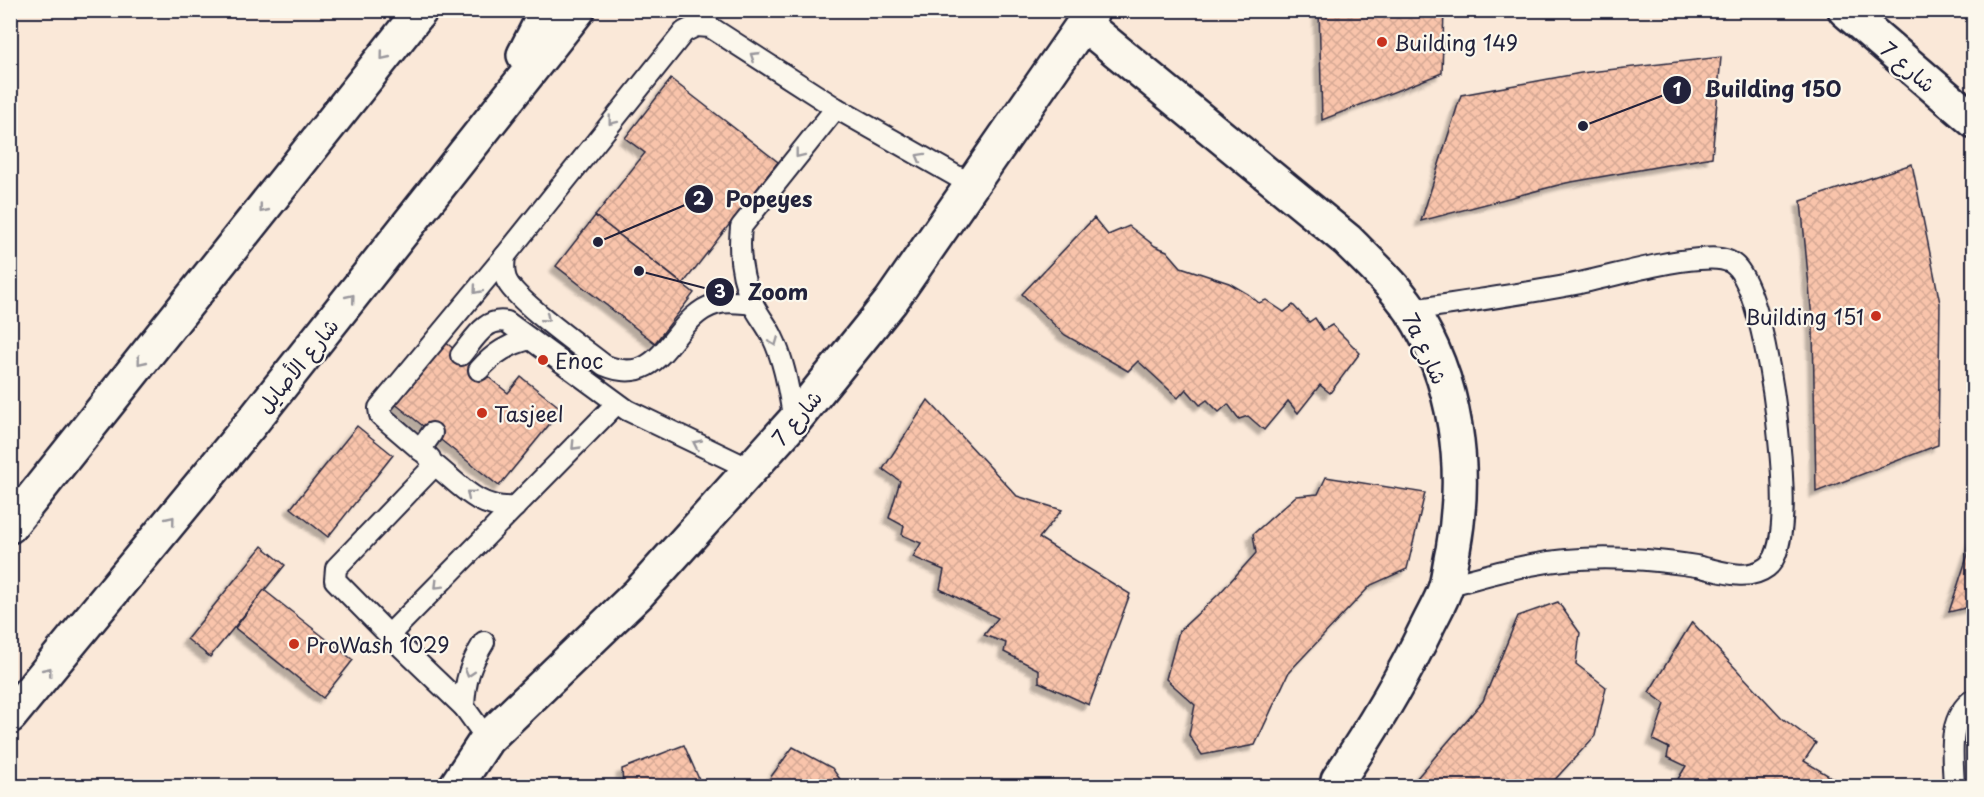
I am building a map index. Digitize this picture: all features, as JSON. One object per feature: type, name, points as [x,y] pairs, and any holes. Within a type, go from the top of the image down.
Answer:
[{"type":"street","points":[[10,526],[421,10]]},
{"type":"street","points":[[491,121],[547,10]]},
{"type":"street","name":"شارع الأصايل","points":[[10,716],[249,426],[578,10]]},
{"type":"street","name":"شارع 7","points":[[1845,10],[1974,121]]},
{"type":"street","name":"شارع 7","points":[[456,786],[487,739],[638,594],[794,421],[891,301],[1089,18]]},
{"type":"street","name":"7a شارع","points":[[1089,18],[1347,240],[1383,275],[1411,310],[1436,358],[1453,410],[1460,464],[1458,523],[1446,586],[1380,718],[1331,784]]},
{"type":"lane","points":[[487,739],[464,707],[337,584],[334,572],[336,568],[430,470],[426,457],[406,425],[380,415],[379,408],[505,256],[684,32],[689,28],[710,27],[836,108],[972,185]]},
{"type":"lane","points":[[794,421],[789,388],[781,360],[772,337],[753,304],[741,264],[739,247],[741,227],[836,108]]},
{"type":"lane","points":[[505,256],[506,279],[511,288],[604,365],[618,371],[633,371],[654,363],[701,310],[724,302],[753,304]]},
{"type":"lane","points":[[1411,310],[1570,285],[1697,259],[1719,259],[1732,263],[1739,270],[1750,290],[1766,349],[1777,409],[1782,470],[1782,532],[1778,554],[1767,567],[1751,574],[1734,574],[1657,561],[1567,560],[1530,565],[1446,586]]},
{"type":"lane","points":[[461,355],[488,323],[497,320],[507,322],[616,404],[750,469]]},
{"type":"lane","points":[[479,370],[501,350],[530,339]]},
{"type":"lane","points":[[388,635],[616,404]]},
{"type":"lane","points":[[426,457],[432,433]]},
{"type":"lane","points":[[426,457],[479,501],[502,508],[515,507]]},
{"type":"lane","points":[[464,707],[465,684],[472,662],[484,642]]},
{"type":"lane","points":[[1954,786],[1953,737],[1957,718],[1968,702],[1974,699]]},
{"type":"building","name":"Building 149","points":[[1319,10],[1444,10],[1442,73],[1322,120]]},
{"type":"building","points":[[1721,57],[1712,157],[1566,183],[1421,221],[1461,95],[1581,73]]},
{"type":"building","points":[[671,79],[778,162],[683,284],[595,216],[645,153],[625,138]]},
{"type":"building","name":"Building 151","points":[[1912,164],[1940,303],[1938,445],[1816,492],[1813,329],[1801,201]]},
{"type":"building","points":[[595,216],[694,293],[655,343],[556,266]]},
{"type":"building","points":[[1094,218],[1108,235],[1129,226],[1155,246],[1167,251],[1181,267],[1229,283],[1259,303],[1266,300],[1284,312],[1293,305],[1309,322],[1315,318],[1323,330],[1332,325],[1360,353],[1330,393],[1320,385],[1298,413],[1288,401],[1264,430],[1248,416],[1239,419],[1228,404],[1219,412],[1207,400],[1200,405],[1186,389],[1178,398],[1138,361],[1128,371],[1065,335],[1022,294]]},
{"type":"building","name":"Tasjeel","points":[[444,341],[508,393],[521,377],[562,409],[499,486],[394,403]]},
{"type":"building","points":[[928,400],[1017,496],[1062,510],[1039,538],[1130,594],[1089,705],[1039,682],[1039,670],[1004,652],[1006,643],[984,635],[998,618],[940,589],[944,570],[913,557],[921,543],[902,535],[904,526],[889,518],[900,481],[883,469]]},
{"type":"building","points":[[357,426],[393,455],[328,537],[291,508]]},
{"type":"building","points":[[1326,477],[1425,493],[1407,569],[1371,585],[1289,672],[1255,745],[1202,755],[1189,735],[1195,705],[1166,679],[1179,631],[1219,594],[1256,553],[1253,534],[1296,496],[1318,494]]},
{"type":"building","points":[[1974,536],[1974,606],[1949,612]]},
{"type":"building","points":[[262,546],[285,565],[210,657],[187,639]]},
{"type":"building","name":"ProWash 1029","points":[[264,590],[353,660],[323,698],[235,628]]},
{"type":"building","points":[[1558,602],[1580,633],[1576,664],[1606,687],[1595,736],[1549,786],[1410,786],[1483,701],[1518,616]]},
{"type":"building","points":[[1692,622],[1782,718],[1816,743],[1804,761],[1846,786],[1695,786],[1678,779],[1686,766],[1667,757],[1669,748],[1653,740],[1665,704],[1649,692]]},
{"type":"building","points":[[684,745],[702,786],[623,786],[622,769]]},
{"type":"building","points":[[793,747],[832,768],[845,786],[764,786]]},
{"type":"place","name":"Building 149","points":[[1382,42]]},
{"type":"place","name":"Building 150","points":[[1583,126]]},
{"type":"place","name":"Popeyes","points":[[598,242]]},
{"type":"place","name":"Zoom","points":[[639,271]]},
{"type":"place","name":"Building 151","points":[[1876,316]]},
{"type":"place","name":"Enoc","points":[[543,360]]},
{"type":"place","name":"Tasjeel","points":[[482,413]]},
{"type":"place","name":"ProWash 1029","points":[[294,644]]}]
